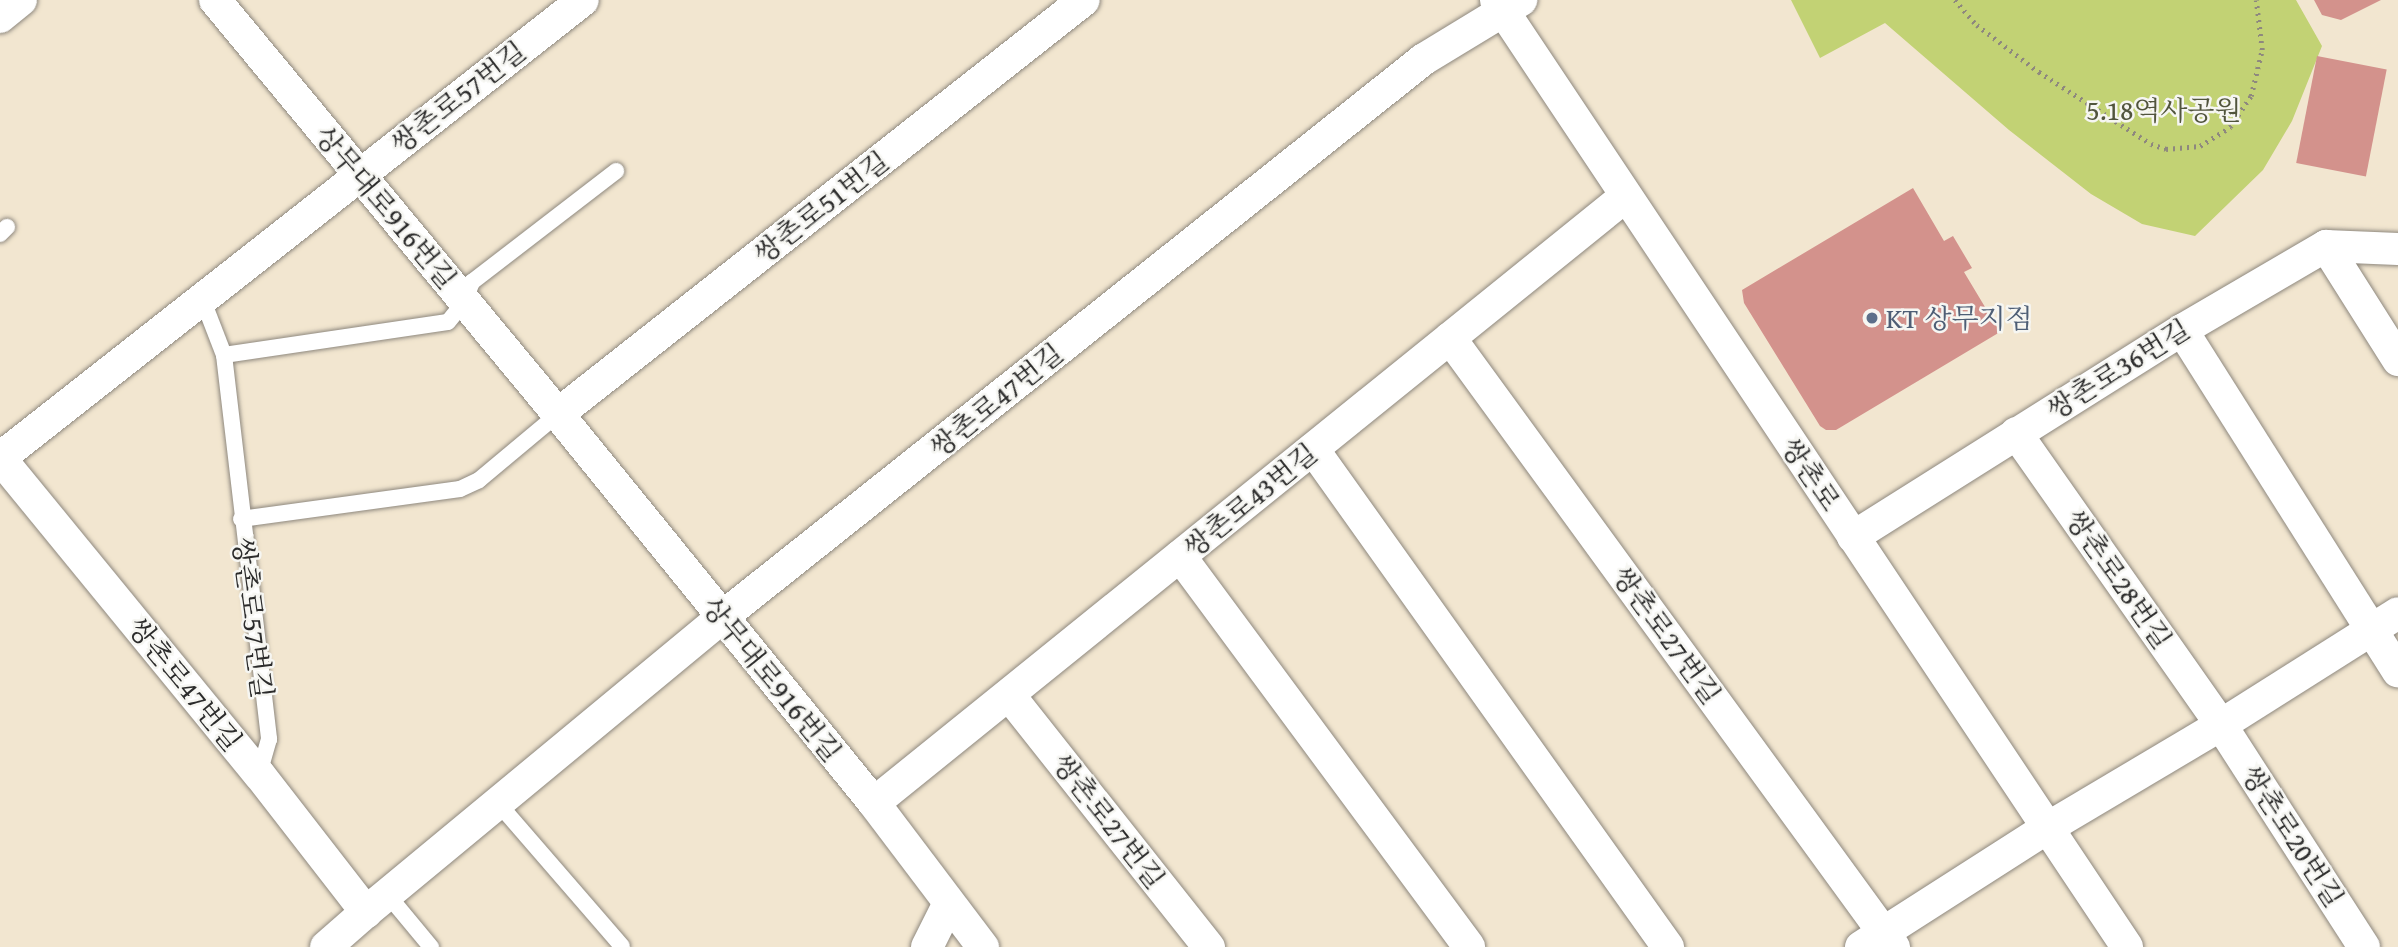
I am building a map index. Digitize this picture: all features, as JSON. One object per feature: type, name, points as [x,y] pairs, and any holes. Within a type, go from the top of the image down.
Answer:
[{"type":"street","points":[[0,17],[22,0]]},
{"type":"street","name":"상무대로916번길","points":[[215,0],[558,414],[721,618],[874,803],[983,947]]},
{"type":"street","name":"쌍촌로57번길","points":[[0,458],[583,0]]},
{"type":"street","name":"쌍촌로51번길","points":[[558,414],[1084,0]]},
{"type":"street","name":"쌍촌로","points":[[1507,3],[1626,196],[2127,947]]},
{"type":"street","name":"쌍촌로47번길","points":[[326,947],[721,618],[1423,59],[1507,3]]},
{"type":"street","name":"쌍촌로43번길","points":[[874,803],[1626,196]]},
{"type":"street","points":[[2326,246],[2398,250]]},
{"type":"street","points":[[2326,246],[2398,360]]},
{"type":"street","name":"쌍촌로36번길","points":[[1853,537],[2182,330],[2326,246]]},
{"type":"street","points":[[2182,330],[2398,672]]},
{"type":"street","name":"쌍촌로27번길","points":[[1450,338],[1880,942],[2049,827]]},
{"type":"street","name":"쌍촌로28번길","points":[[2017,433],[2221,725]]},
{"type":"street","points":[[1313,449],[1668,947]]},
{"type":"street","name":"쌍촌로47번길","points":[[0,458],[259,774],[377,903]]},
{"type":"street","points":[[1180,556],[1469,947]]},
{"type":"street","points":[[2049,827],[2221,725],[2398,613]]},
{"type":"street","name":"쌍촌로27번길","points":[[1009,695],[1209,947]]},
{"type":"street","name":"쌍촌로20번길","points":[[2221,725],[2364,947]]},
{"type":"street","points":[[927,947],[949,903]]},
{"type":"lane","points":[[223,355],[448,322],[464,302],[472,282],[615,171]]},
{"type":"lane","name":"쌍촌로57번길","points":[[202,298],[223,355],[269,739],[259,774]]},
{"type":"lane","points":[[241,519],[460,489],[479,480],[558,414]]},
{"type":"lane","points":[[498,803],[622,946]]},
{"type":"lane","name":"쌍촌로47번길","points":[[377,903],[431,947]]},
{"type":"path","points":[[1955,0],[1977,25],[2039,72],[2151,144],[2166,149],[2200,146],[2230,127],[2251,96],[2262,50],[2256,0]]},
{"type":"green space","name":"5.18역사공원","points":[[1791,0],[2296,0],[2322,46],[2292,121],[2263,170],[2195,236],[2142,224],[2091,194],[2009,130],[1885,23],[1820,58]]},
{"type":"building","points":[[2314,0],[2381,0],[2341,20],[2322,15]]},
{"type":"building","points":[[2317,56],[2387,70],[2366,177],[2296,163]]},
{"type":"building","name":"KT 상무지점","points":[[1913,188],[1944,241],[1953,236],[1972,268],[1964,272],[2000,332],[1836,430],[1826,430],[1820,426],[1744,303],[1742,290]]},
{"type":"place","name":"KT 상무지점","points":[[1872,318]]}]
